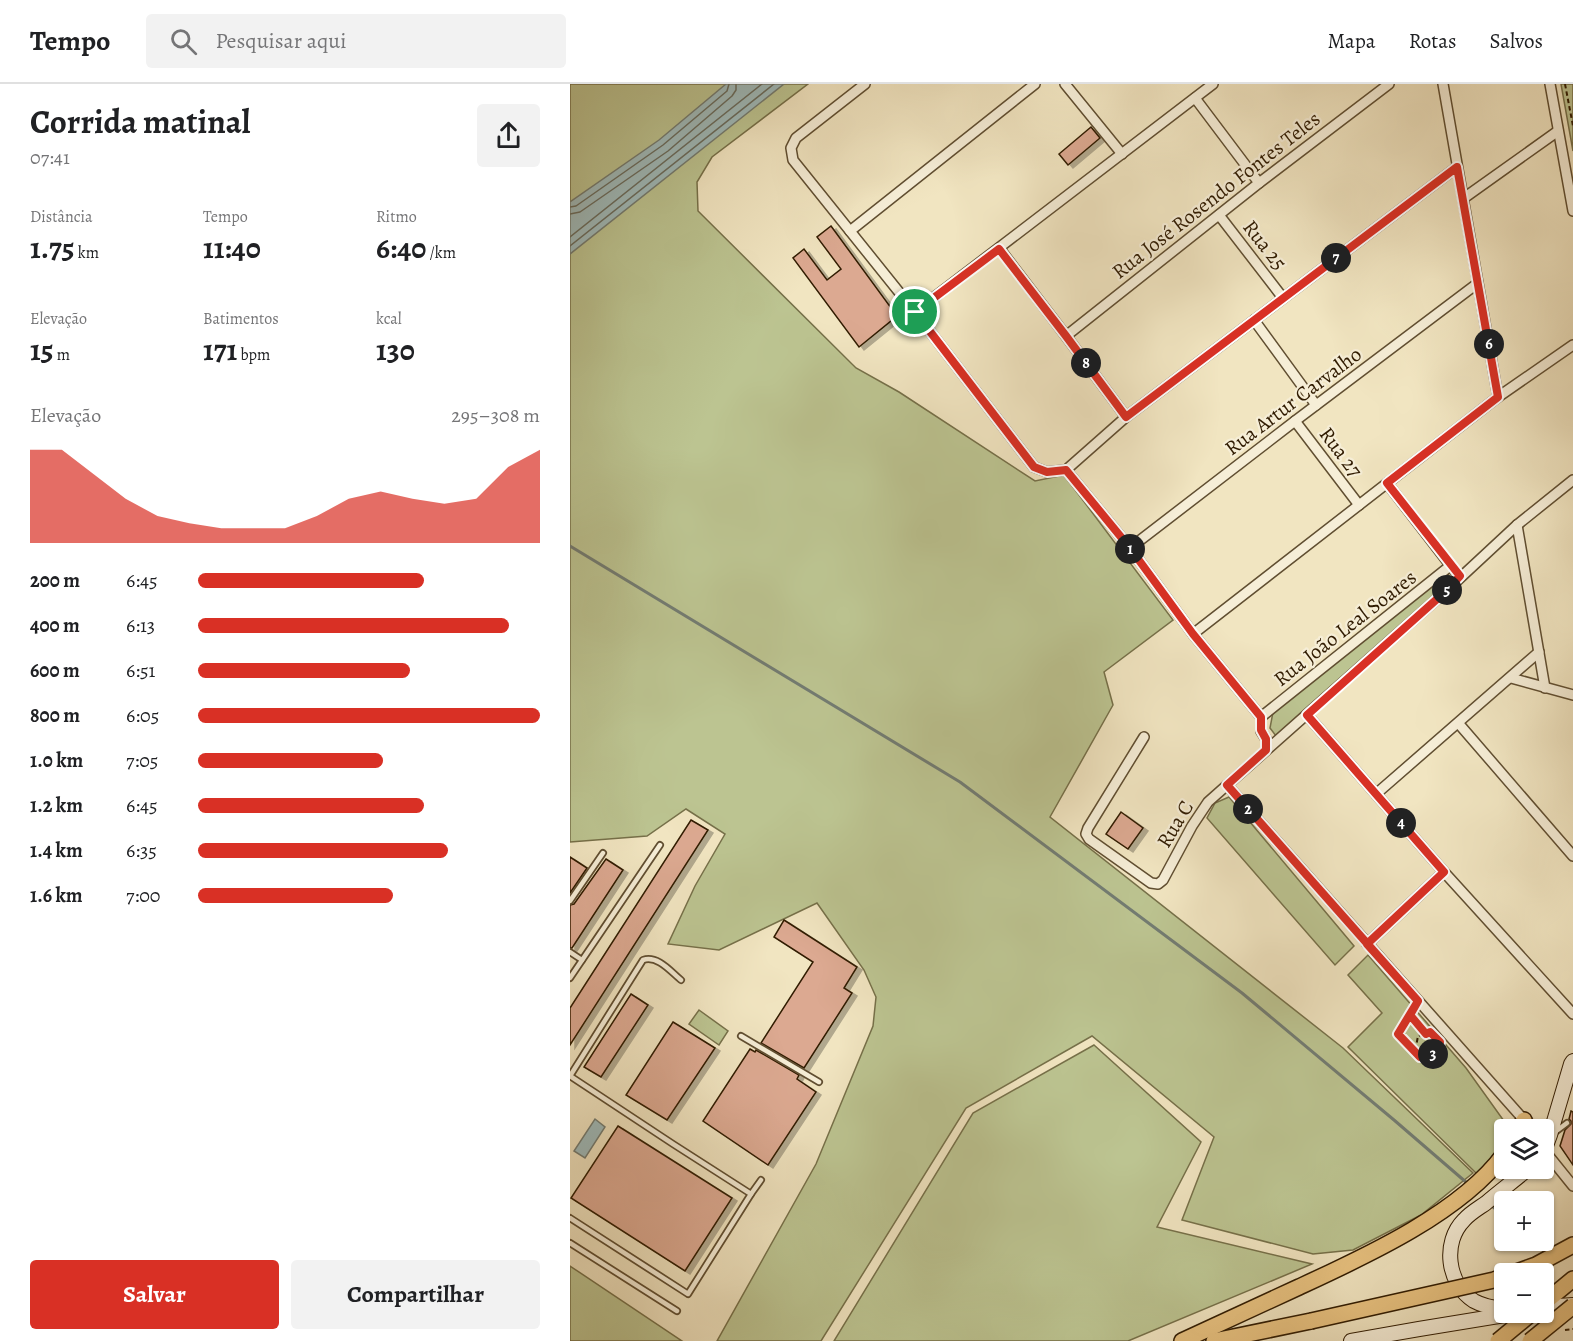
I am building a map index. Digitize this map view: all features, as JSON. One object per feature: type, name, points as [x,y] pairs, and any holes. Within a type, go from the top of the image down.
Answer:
[{"type":"main road","points":[[1182,1341],[1340,1268],[1404,1234],[1450,1205],[1494,1168]]},
{"type":"main road","points":[[1540,1263],[1573,1245]]},
{"type":"main road","points":[[1554,1297],[1573,1279]]},
{"type":"main road","points":[[1214,1341],[1494,1280]]},
{"type":"main road","points":[[1530,1341],[1570,1305]]},
{"type":"main road","points":[[1498,1341],[1520,1323]]},
{"type":"street","points":[[865,84],[796,138],[792,148],[793,160],[915,312],[1034,467],[1047,472],[1066,470],[1126,417],[1457,167]]},
{"type":"street","points":[[850,231],[1035,84]]},
{"type":"street","points":[[1065,84],[1122,154]]},
{"type":"street","name":"Rua José Rosendo Fontes Teles","points":[[1066,336],[1259,183],[1389,84]]},
{"type":"street","points":[[1443,84],[1498,397]]},
{"type":"street","points":[[1550,84],[1573,211]]},
{"type":"street","points":[[915,312],[1195,98],[1207,86]]},
{"type":"street","points":[[1195,98],[1259,183]]},
{"type":"street","points":[[1464,198],[1558,131]]},
{"type":"street","name":"Rua 25","points":[[1219,215],[1283,298]]},
{"type":"street","points":[[999,249],[1126,417]]},
{"type":"street","name":"Rua Artur Carvalho","points":[[1130,548],[1478,283]]},
{"type":"street","points":[[1254,320],[1316,405]]},
{"type":"street","points":[[1193,634],[1498,397],[1573,345]]},
{"type":"street","name":"Rua 27","points":[[1295,421],[1359,505]]},
{"type":"street","points":[[1066,470],[1130,548],[1193,634],[1261,717],[1261,730],[1266,739],[1266,750]]},
{"type":"street","name":"Rua João Leal Soares","points":[[1227,785],[1517,525],[1573,480]]},
{"type":"street","points":[[1387,483],[1460,576]]},
{"type":"street","points":[[1517,525],[1545,688]]},
{"type":"street","name":"Rua João Leal Soares","points":[[1261,717],[1450,566]]},
{"type":"street","points":[[1376,794],[1539,652]]},
{"type":"street","points":[[1510,678],[1573,695]]},
{"type":"street","points":[[1307,715],[1444,872],[1573,1014]]},
{"type":"street","points":[[1459,724],[1573,856]]},
{"type":"street","name":"Rua C","points":[[1144,737],[1086,834],[1089,839],[1151,883],[1158,884],[1163,880],[1200,813],[1208,802],[1227,785]]},
{"type":"street","points":[[1227,785],[1418,1001],[1517,1119]]},
{"type":"street","points":[[1367,944],[1444,872]]},
{"type":"street","points":[[1550,1119],[1572,1060]]},
{"type":"street","points":[[1554,1163],[1573,1185]]},
{"type":"street","points":[[1494,1308],[1475,1302],[1465,1295],[1456,1283],[1450,1253],[1454,1236],[1463,1221],[1515,1179]]},
{"type":"street","points":[[1554,1306],[1570,1305]]},
{"type":"street","points":[[1351,1341],[1417,1335],[1494,1318]]},
{"type":"lane","points":[[570,978],[660,845]]},
{"type":"lane","points":[[570,902],[603,853]]},
{"type":"lane","points":[[570,952],[582,960]]},
{"type":"lane","points":[[681,980],[660,962],[648,958],[643,960],[570,1076],[751,1194]]},
{"type":"lane","points":[[741,1035],[819,1082]]},
{"type":"lane","points":[[1554,1129],[1567,1124]]},
{"type":"lane","points":[[570,1218],[688,1294],[761,1180]]},
{"type":"lane","points":[[570,1243],[677,1311]]},
{"type":"path","points":[[1565,84],[1573,124]]},
{"type":"path","points":[[1415,1052],[1418,1035],[1430,1032],[1440,1042],[1438,1053],[1420,1057],[1415,1052],[1398,1034],[1418,1001]]},
{"type":"path","points":[[1410,1015],[1426,1034]]},
{"type":"green space","points":[[570,84],[808,84],[712,157],[697,182],[698,211],[856,368],[899,392],[1035,481],[1064,475],[1173,620],[1104,672],[1113,705],[1050,817],[1343,1048],[1473,1173],[1421,1215],[1353,1250],[1313,1254],[1182,1220],[1214,1137],[1092,1036],[966,1108],[821,1341],[717,1341],[816,1164],[873,1026],[876,997],[864,970],[817,903],[719,950],[668,944],[695,886],[725,834],[686,809],[647,836],[570,842]]},
{"type":"green space","points":[[1561,84],[1573,84],[1573,151]]},
{"type":"green space","points":[[1443,569],[1453,580],[1276,736],[1270,728],[1273,712]]},
{"type":"green space","points":[[1229,797],[1354,946],[1335,965],[1207,818],[1215,803]]},
{"type":"green space","points":[[1368,955],[1466,1068],[1503,1119],[1494,1119],[1494,1160],[1478,1175],[1348,1047],[1382,1013],[1348,975]]},
{"type":"green space","points":[[699,1010],[728,1031],[719,1045],[689,1024]]},
{"type":"green space","points":[[1094,1045],[1201,1142],[1157,1227],[1312,1264],[1128,1341],[834,1341],[973,1113]]},
{"type":"green space","points":[[570,1266],[682,1341],[570,1341]]},
{"type":"water","points":[[726,84],[784,84],[570,254],[570,202],[659,140]]},
{"type":"water","points":[[595,1119],[605,1127],[585,1158],[574,1151]]},
{"type":"building","points":[[1091,127],[1100,138],[1068,165],[1059,154]]},
{"type":"building","points":[[831,226],[897,316],[859,347],[793,258],[804,249],[827,280],[841,269],[817,237]]},
{"type":"building","points":[[1121,812],[1143,828],[1128,849],[1106,834]]},
{"type":"building","points":[[691,820],[708,830],[570,1045],[570,1008]]},
{"type":"building","points":[[570,857],[587,868],[570,893]]},
{"type":"building","points":[[606,859],[623,870],[570,948],[570,905],[574,904]]},
{"type":"building","points":[[784,920],[857,967],[844,988],[852,993],[804,1068],[761,1043],[813,962],[774,937]]},
{"type":"building","points":[[631,994],[648,1005],[601,1077],[584,1067]]},
{"type":"building","points":[[673,1022],[715,1048],[667,1120],[626,1095]]},
{"type":"building","points":[[750,1049],[755,1052],[756,1050],[799,1075],[797,1079],[816,1092],[768,1165],[703,1121]]},
{"type":"building","points":[[1571,1111],[1573,1112],[1573,1165],[1560,1146],[1565,1130],[1571,1124],[1569,1119]]},
{"type":"building","points":[[618,1126],[732,1198],[685,1271],[571,1198]]},
{"type":"waterway","points":[[570,546],[960,782],[1242,993],[1467,1183]]},
{"type":"route","points":[[915,312],[999,249],[1126,417],[1457,167],[1498,397],[1387,483],[1460,576],[1307,715],[1444,872],[1367,944],[1418,1001],[1398,1034],[1420,1057],[1438,1053],[1440,1042],[1430,1032],[1426,1034],[1410,1015],[1418,1001],[1367,944],[1320,891],[1227,785],[1266,750],[1266,739],[1261,730],[1261,717],[1193,634],[1130,548],[1066,470],[1047,472],[1034,467],[915,312]]}]
